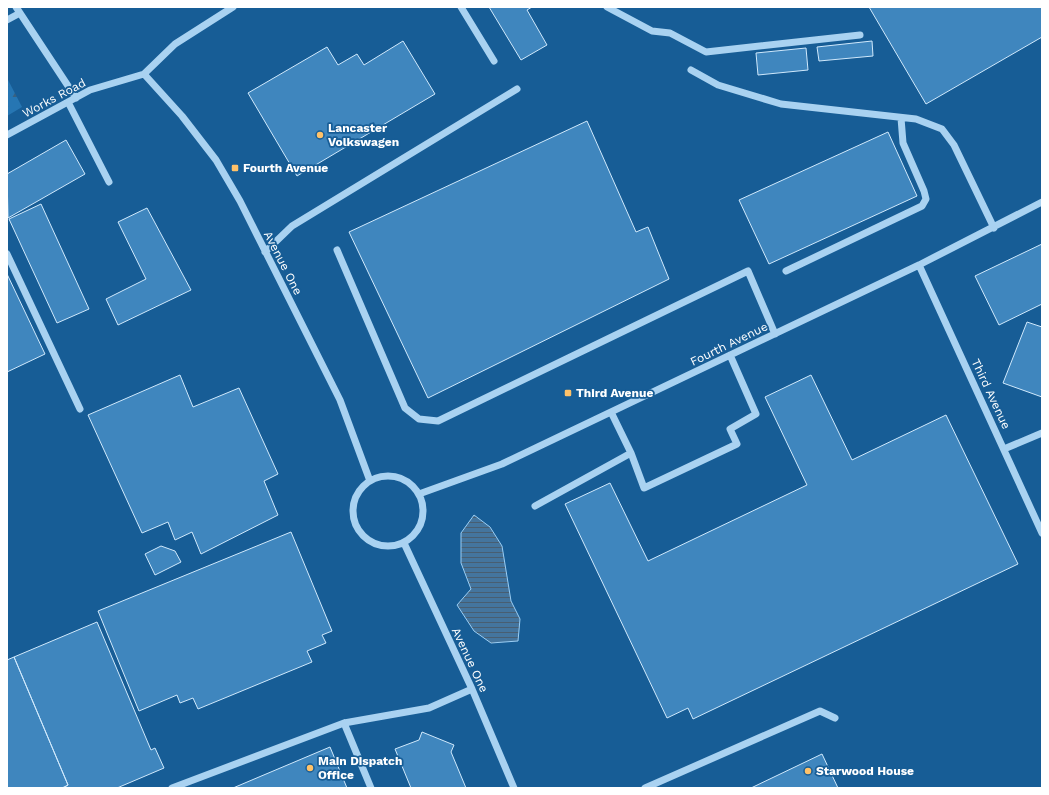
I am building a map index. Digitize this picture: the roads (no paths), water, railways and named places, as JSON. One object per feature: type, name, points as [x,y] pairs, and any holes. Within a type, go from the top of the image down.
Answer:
[{"type":"street","name":"Works Road","points":[[7,136],[90,90],[144,74],[175,44],[233,7]]},
{"type":"street","points":[[461,7],[494,61]]},
{"type":"street","points":[[607,7],[652,31],[670,33],[706,52],[860,35]]},
{"type":"street","points":[[7,20],[18,10],[76,98]]},
{"type":"street","points":[[691,70],[718,85],[781,104],[916,119],[942,129],[954,145],[994,228]]},
{"type":"street","name":"Avenue One","points":[[144,74],[182,116],[216,160],[240,201],[340,400],[370,481]]},
{"type":"street","points":[[266,252],[292,226],[517,89]]},
{"type":"street","points":[[68,102],[109,182]]},
{"type":"street","points":[[786,271],[922,206],[926,199],[903,143],[901,118]]},
{"type":"street","name":"Fourth Avenue","points":[[419,494],[502,464],[919,265],[994,228],[1042,202]]},
{"type":"street","points":[[337,250],[405,408],[419,419],[438,421],[748,271],[775,334]]},
{"type":"street","points":[[7,254],[80,409]]},
{"type":"street","name":"Third Avenue","points":[[919,265],[1042,533]]},
{"type":"street","points":[[611,412],[631,453],[644,488],[737,444],[730,429],[756,414],[730,355]]},
{"type":"street","points":[[1004,449],[1042,433]]},
{"type":"street","points":[[535,506],[631,453]]},
{"type":"street","points":[[383,476],[398,477],[410,484],[419,494],[424,508],[422,522],[415,535],[404,544],[390,547],[376,545],[364,538],[356,527],[353,514],[354,501],[360,490],[370,481],[383,476]]},
{"type":"street","name":"Avenue One","points":[[404,544],[472,689],[514,788]]},
{"type":"street","points":[[173,788],[344,723],[429,708],[472,689]]},
{"type":"street","points":[[645,788],[820,711],[835,718]]},
{"type":"street","points":[[344,723],[370,788]]},
{"type":"place","name":"Lancaster Volkswagen","points":[[320,135]]},
{"type":"place","name":"Fourth Avenue","points":[[235,168]]},
{"type":"place","name":"Third Avenue","points":[[568,393]]},
{"type":"place","name":"Main Dispatch Office","points":[[310,768]]},
{"type":"place","name":"Starwood House","points":[[808,771]]}]
